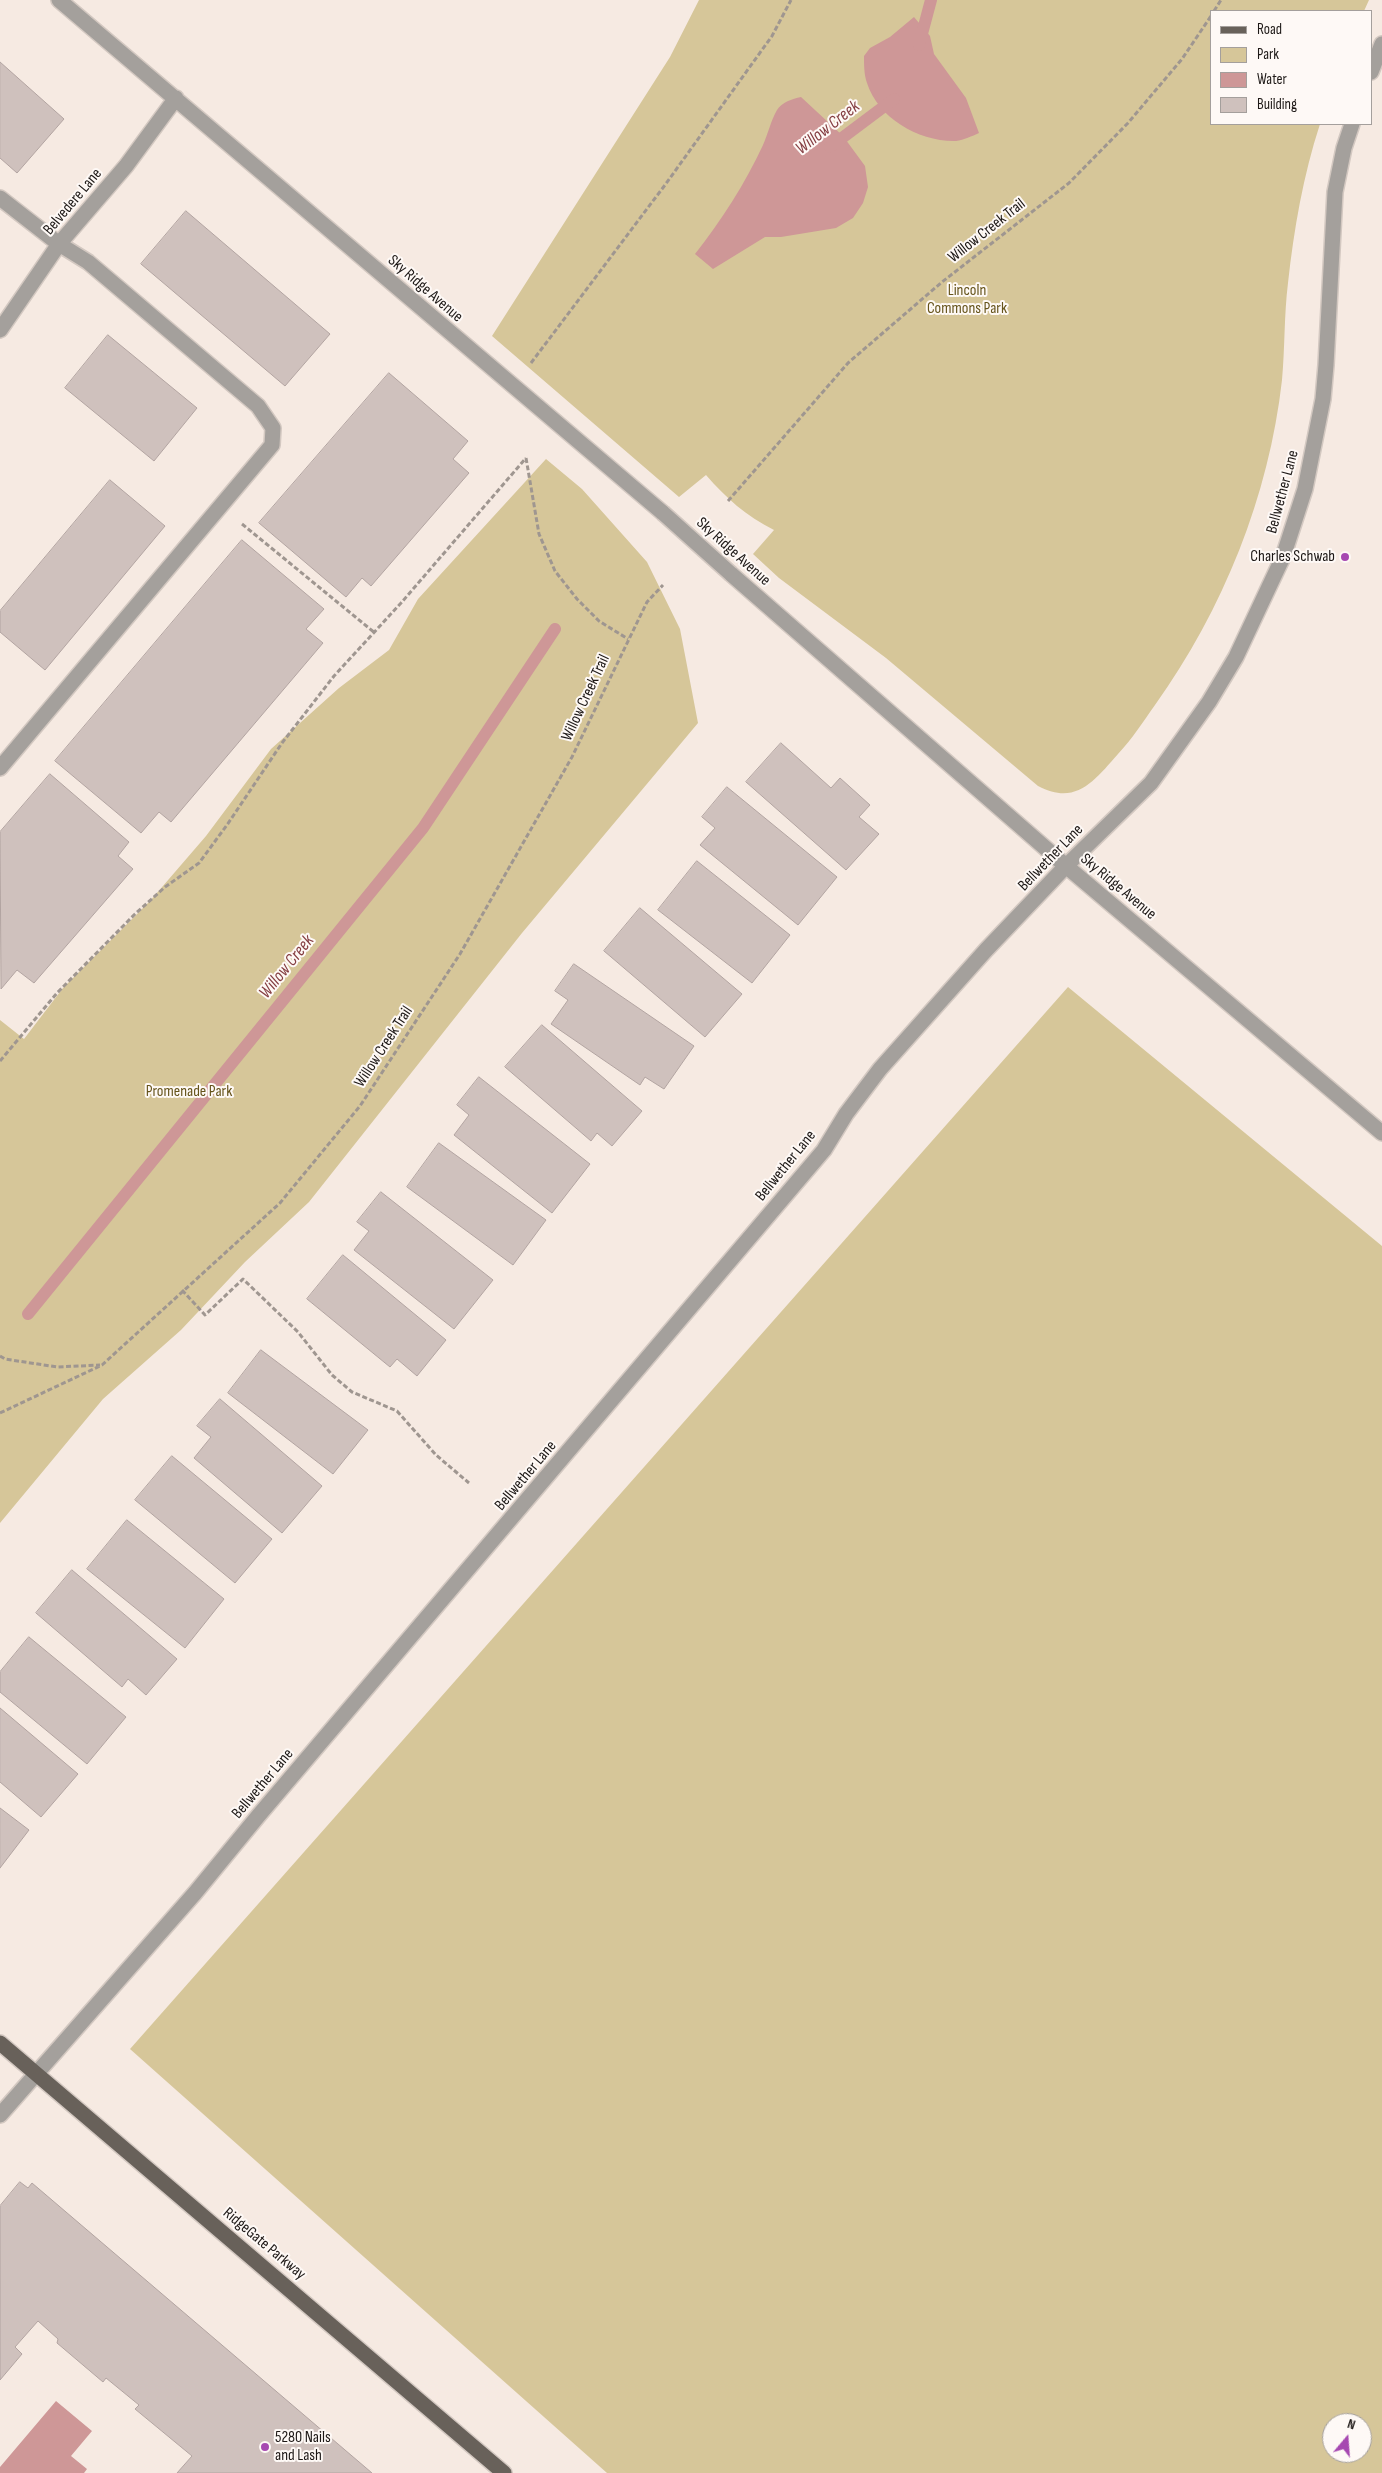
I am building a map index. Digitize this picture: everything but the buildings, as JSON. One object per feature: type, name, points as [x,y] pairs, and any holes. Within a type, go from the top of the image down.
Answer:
[{"type":"main road","name":"RidgeGate Parkway","points":[[0,2042],[504,2473]]},
{"type":"street","name":"Sky Ridge Avenue","points":[[59,0],[662,513],[1066,866],[1382,1133]]},
{"type":"street","points":[[1372,69],[1382,44]]},
{"type":"street","name":"Belvedere Lane","points":[[0,330],[59,244],[126,166],[176,98]]},
{"type":"street","name":"Bellwether Lane","points":[[0,2115],[195,1893],[259,1815],[761,1226],[824,1150],[846,1114],[880,1069],[986,950],[1066,866],[1151,782],[1209,702],[1236,657],[1289,541],[1305,489],[1323,399],[1335,192],[1344,148],[1352,125]]},
{"type":"street","points":[[0,198],[59,244],[88,262],[258,406],[273,428],[272,445],[0,768]]},
{"type":"path","points":[[513,387],[665,185],[772,36],[791,0]]},
{"type":"path","name":"Willow Creek Trail","points":[[728,501],[848,363],[942,282],[1069,183],[1108,143],[1182,59],[1210,17]]},
{"type":"path","points":[[0,1062],[57,993],[135,914],[165,887],[198,863],[227,826],[282,743],[334,676],[375,633],[526,458],[539,534],[555,571],[577,599],[599,621],[628,638]]},
{"type":"path","points":[[221,506],[375,633]]},
{"type":"path","name":"Willow Creek Trail","points":[[0,1414],[102,1365],[148,1325],[182,1290],[280,1204],[360,1106],[465,946],[572,757],[647,602],[663,585]]},
{"type":"path","points":[[182,1290],[204,1315],[243,1279],[298,1332],[332,1375],[352,1392],[397,1411],[436,1454],[469,1483]]},
{"type":"path","points":[[0,1356],[6,1359],[57,1367],[102,1365]]},
{"type":"green space","name":"Lincoln Commons Park","points":[[699,0],[1369,0],[1364,10],[1210,10],[1210,125],[1320,125],[1304,183],[1293,243],[1287,295],[1282,380],[1276,423],[1254,509],[1222,591],[1202,630],[1179,669],[1133,736],[1101,773],[1083,788],[1074,792],[1063,793],[1038,786],[886,658],[779,578],[753,554],[774,530],[754,519],[737,506],[706,475],[679,497],[492,336],[670,57]]},
{"type":"green space","name":"Promenade Park","points":[[546,459],[582,489],[647,562],[680,629],[698,723],[522,933],[309,1202],[245,1262],[181,1330],[103,1399],[0,1523],[0,1020],[24,1039],[63,988],[150,901],[206,836],[271,749],[339,688],[389,650],[418,599]]},
{"type":"green space","points":[[1068,987],[1382,1246],[1382,2473],[607,2473],[130,2049]]},
{"type":"water","points":[[914,17],[930,36],[934,54],[966,98],[979,133],[956,141],[928,137],[914,132],[890,117],[872,96],[865,77],[864,56],[870,48],[890,37]]},
{"type":"water","points":[[801,97],[843,136],[865,166],[868,187],[863,203],[853,218],[836,228],[781,237],[765,237],[713,269],[695,254],[714,229],[756,160],[779,107],[784,103]]},
{"type":"water","points":[[56,2401],[92,2431],[71,2456],[87,2469],[84,2473],[0,2473],[0,2467]]},
{"type":"waterway","name":"Willow Creek","points":[[919,45],[931,0]]},
{"type":"waterway","name":"Willow Creek","points":[[830,147],[894,99]]},
{"type":"waterway","name":"Willow Creek","points":[[28,1314],[423,828],[555,629]]},
{"type":"place","name":"Charles Schwab","points":[[1345,557]]},
{"type":"place","name":"5280 Nails and Lash","points":[[265,2447]]}]
